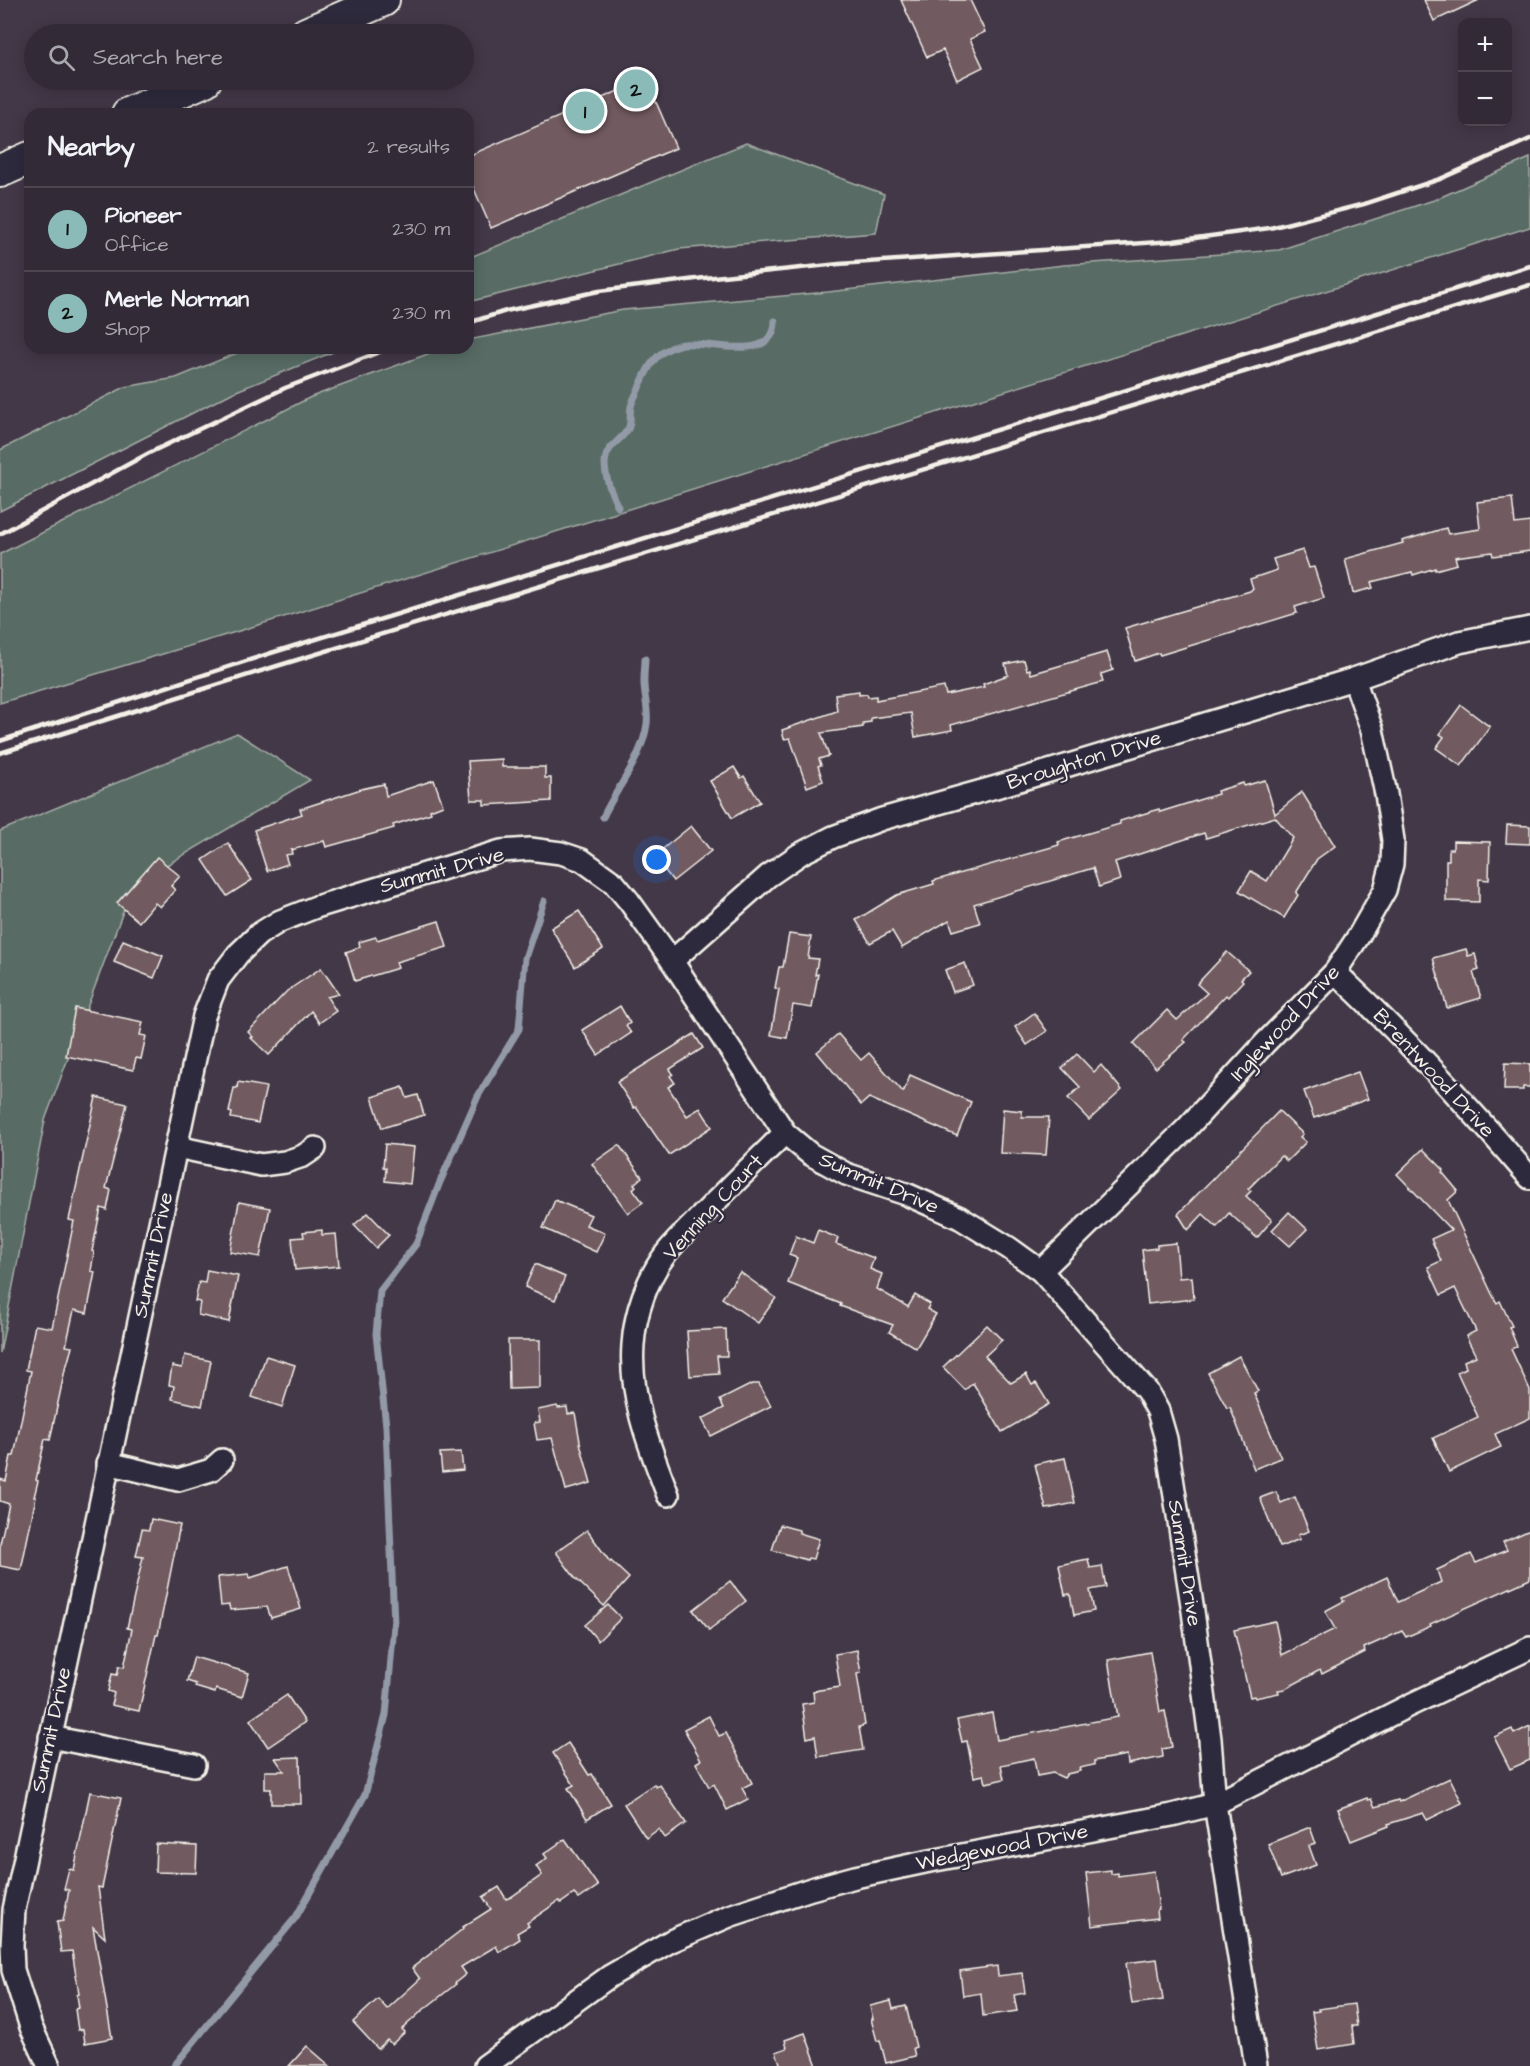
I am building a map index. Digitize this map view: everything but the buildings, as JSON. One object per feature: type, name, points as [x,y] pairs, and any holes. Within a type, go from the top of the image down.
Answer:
[{"type":"main road","points":[[329,24],[383,0]]},
{"type":"main road","points":[[142,108],[182,90]]},
{"type":"main road","points":[[0,171],[24,161]]},
{"type":"street","name":"Broughton Drive","points":[[672,961],[768,876],[800,854],[833,837],[882,819],[1007,784],[1354,679],[1459,642],[1530,628]]},
{"type":"street","name":"Inglewood Drive","points":[[1041,1271],[1186,1129],[1265,1043],[1335,972],[1385,890],[1392,864],[1393,840],[1372,730],[1354,679]]},
{"type":"street","name":"Summit Drive","points":[[49,2066],[31,2027],[13,1970],[14,1910],[204,1016],[218,980],[238,954],[259,934],[280,921],[316,907],[501,851],[530,849],[561,853],[582,860],[614,883],[672,961],[786,1133],[810,1154],[846,1174],[906,1194],[960,1218],[1009,1248],[1041,1271],[1147,1391],[1158,1411],[1166,1439],[1193,1611],[1210,1739],[1215,1804],[1256,2066]]},
{"type":"street","name":"Brentwood Drive","points":[[1335,972],[1387,1021],[1486,1126],[1530,1178]]},
{"type":"street","name":"Venning Court","points":[[668,1495],[650,1448],[639,1410],[634,1377],[633,1346],[642,1300],[667,1252],[755,1161],[786,1133]]},
{"type":"street","points":[[177,1147],[261,1165],[285,1162],[303,1156],[315,1148]]},
{"type":"street","points":[[108,1463],[178,1480],[211,1470],[222,1460]]},
{"type":"street","name":"Wedgewood Drive","points":[[485,2066],[610,1976],[671,1941],[729,1916],[810,1889],[855,1877],[1172,1815],[1215,1804],[1410,1705],[1530,1648]]},
{"type":"street","points":[[50,1737],[194,1765]]},
{"type":"green space","points":[[746,143],[884,194],[876,233],[679,249],[474,300],[474,256]]},
{"type":"green space","points":[[1530,158],[1530,227],[239,631],[0,703],[0,554],[311,397],[428,354],[474,354],[474,339],[623,310],[828,292],[1064,265],[1279,250],[1434,200]]},
{"type":"green space","points":[[234,354],[328,354],[234,392],[0,511],[0,450],[125,387],[176,378]]},
{"type":"green space","points":[[237,733],[310,780],[133,885],[45,1120],[0,1353],[0,831]]},
{"type":"waterway","points":[[618,507],[607,480],[606,457],[610,448],[628,429],[632,403],[654,360],[664,351],[682,344],[739,348],[753,346],[764,342],[772,334],[775,321]]},
{"type":"waterway","points":[[603,817],[635,761],[644,737],[647,724],[645,659]]},
{"type":"waterway","points":[[174,2066],[296,1917],[365,1795],[386,1715],[394,1625],[386,1426],[376,1334],[380,1291],[416,1244],[440,1182],[478,1096],[519,1029],[525,958],[544,901]]},
{"type":"railway","points":[[474,321],[506,311],[599,291],[704,278],[839,264],[1173,241],[1270,228],[1364,204],[1440,179],[1530,139]]},
{"type":"railway","points":[[0,741],[271,653],[1530,266]]},
{"type":"railway","points":[[0,753],[277,666],[1530,285]]},
{"type":"railway","points":[[0,534],[149,453],[285,388],[374,354]]},
{"type":"place","name":"Merle Norman","points":[[636,89]]},
{"type":"place","name":"Pioneer","points":[[585,111]]}]
